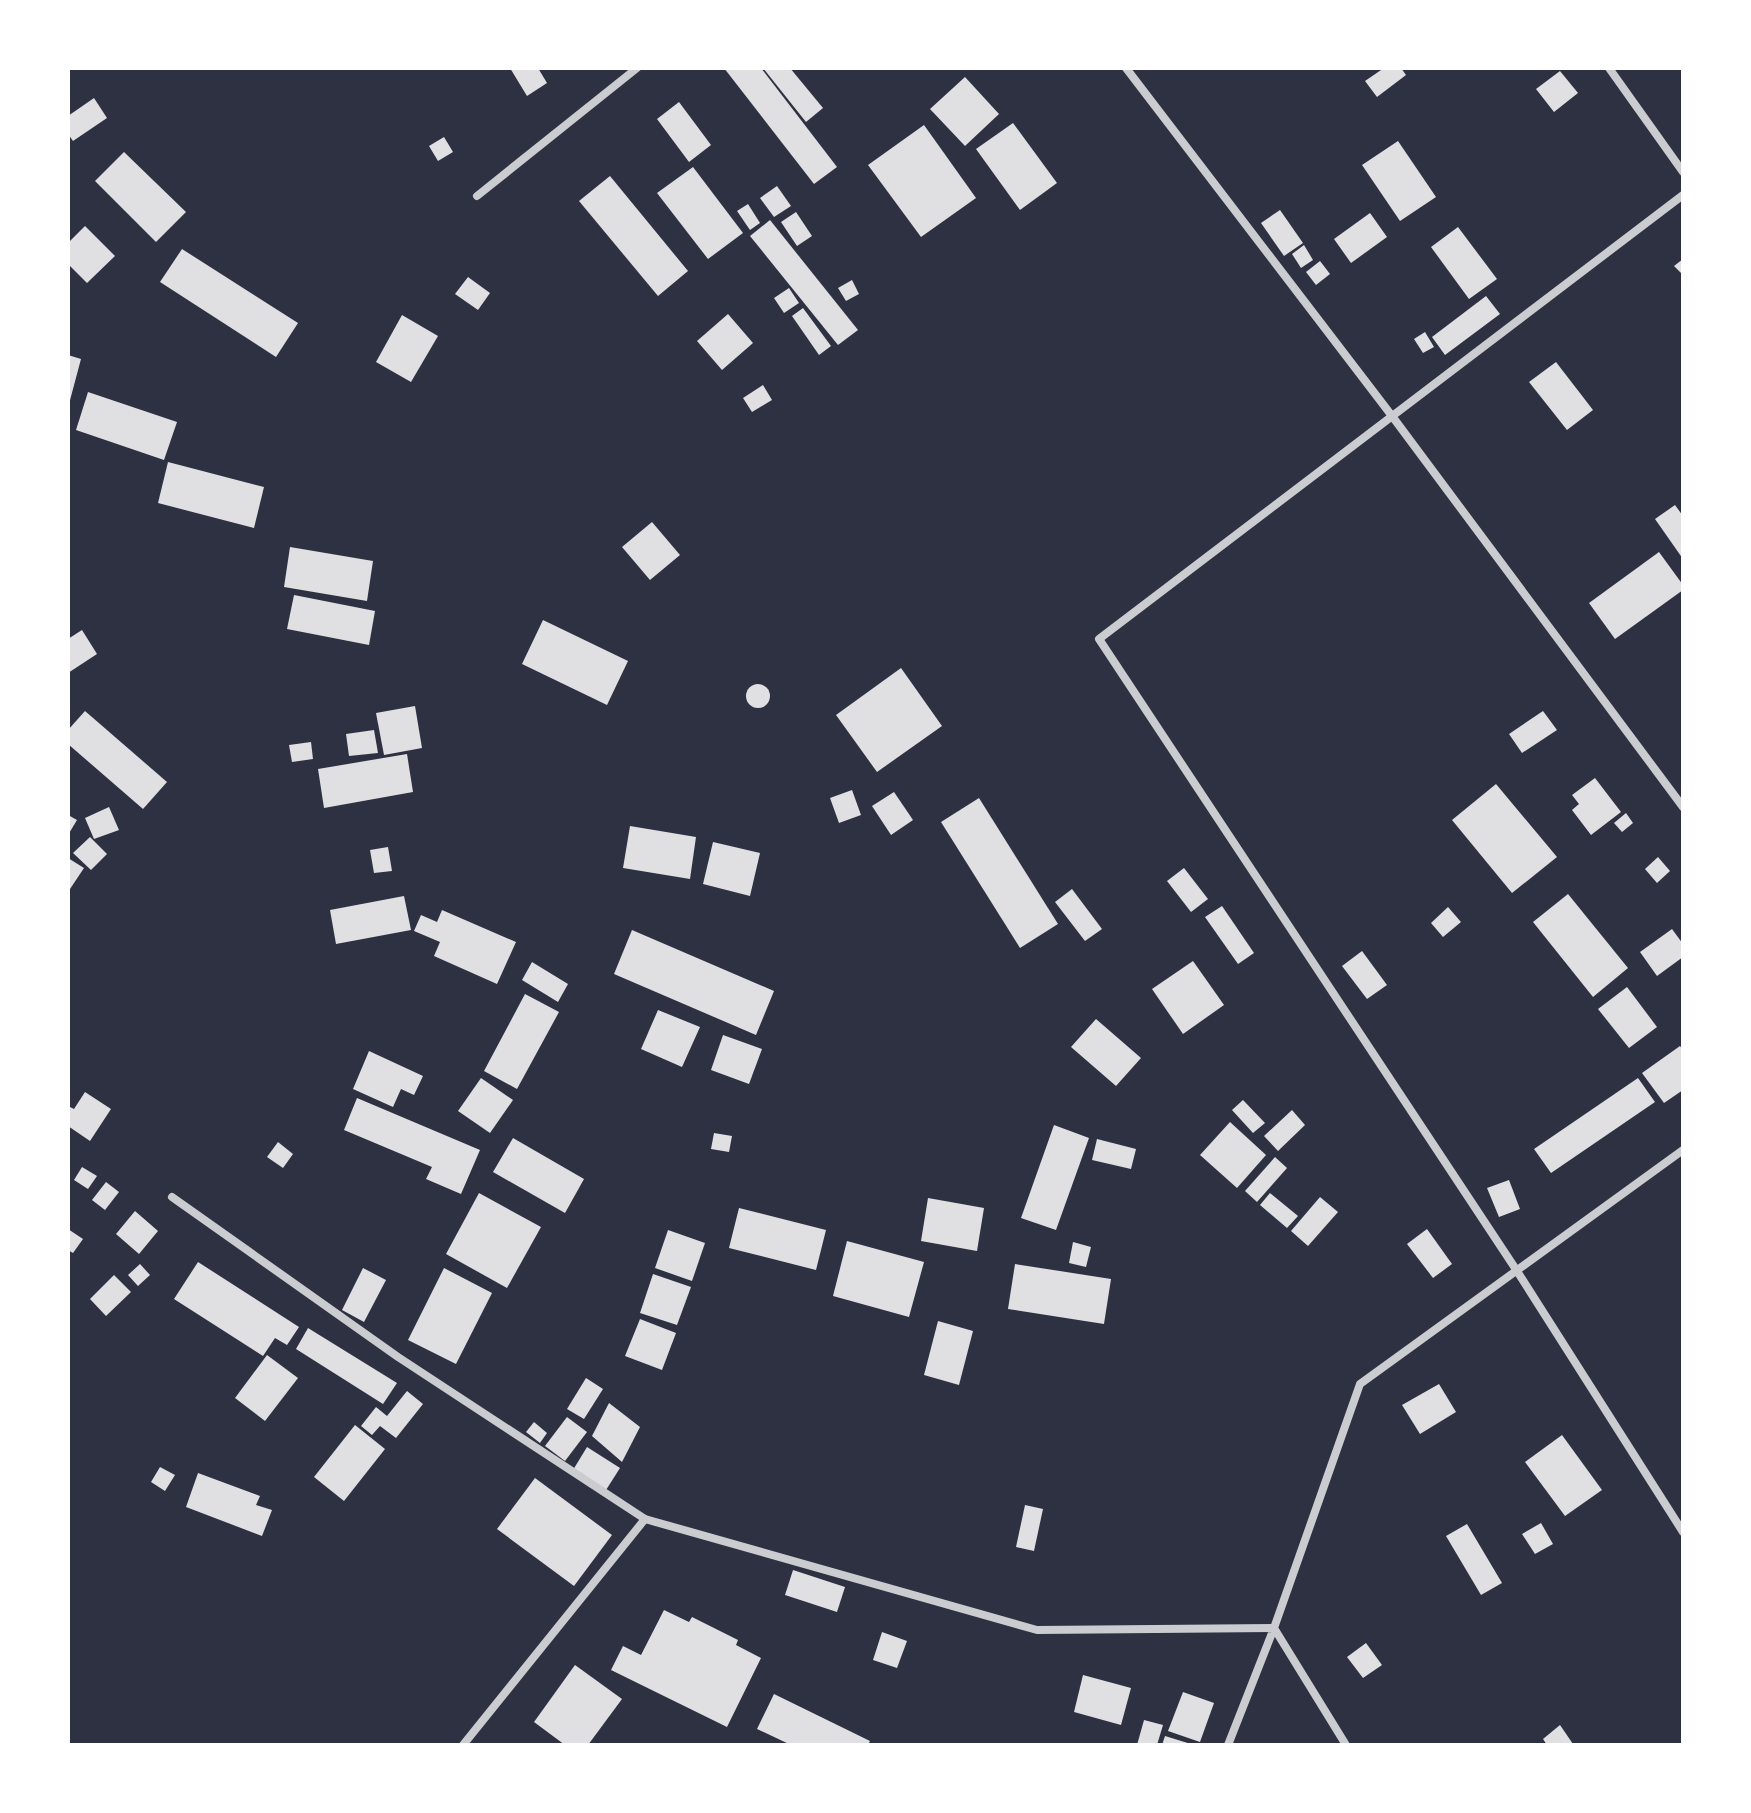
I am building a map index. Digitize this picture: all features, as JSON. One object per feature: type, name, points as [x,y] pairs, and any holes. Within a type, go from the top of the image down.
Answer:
[{"type":"street","points":[[477,196],[637,68]]},
{"type":"street","points":[[1126,68],[1392,416],[1683,807]]},
{"type":"street","points":[[1609,68],[1683,172]]},
{"type":"street","points":[[1683,195],[1099,639],[1517,1271],[1683,1532]]},
{"type":"street","points":[[1228,1745],[1274,1628],[1360,1384],[1683,1150]]},
{"type":"street","points":[[172,1197],[398,1357],[645,1519],[1037,1630],[1274,1628]]},
{"type":"street","points":[[463,1745],[645,1519]]},
{"type":"street","points":[[1274,1628],[1346,1745]]},
{"type":"building","points":[[510,68],[538,68],[547,83],[527,96]]},
{"type":"building","points":[[724,68],[761,68],[837,167],[814,184]]},
{"type":"building","points":[[763,68],[790,68],[823,108],[806,122]]},
{"type":"building","points":[[1384,68],[1401,68],[1406,75],[1377,97],[1365,81]]},
{"type":"building","points":[[1560,71],[1578,93],[1554,112],[1536,89]]},
{"type":"building","points":[[965,77],[999,114],[965,146],[930,109]]},
{"type":"building","points":[[94,98],[107,118],[73,141],[68,134],[68,116]]},
{"type":"building","points":[[679,102],[711,145],[689,162],[657,119]]},
{"type":"building","points":[[1013,123],[1057,183],[1020,210],[976,149]]},
{"type":"building","points":[[924,125],[976,198],[921,237],[868,165]]},
{"type":"building","points":[[444,137],[453,152],[438,161],[429,146]]},
{"type":"building","points":[[1398,141],[1436,197],[1400,221],[1362,165]]},
{"type":"building","points":[[124,152],[186,212],[156,242],[95,181]]},
{"type":"building","points":[[693,167],[743,233],[708,259],[657,193]]},
{"type":"building","points":[[610,176],[688,271],[658,296],[579,201]]},
{"type":"building","points":[[777,186],[791,206],[774,217],[760,198]]},
{"type":"building","points":[[748,204],[760,223],[750,230],[737,211]]},
{"type":"building","points":[[1280,210],[1303,243],[1284,256],[1261,223]]},
{"type":"building","points":[[796,212],[812,236],[797,246],[781,222]]},
{"type":"building","points":[[1370,213],[1387,237],[1351,263],[1334,239]]},
{"type":"building","points":[[770,220],[858,330],[838,345],[750,236]]},
{"type":"building","points":[[85,226],[115,256],[87,283],[68,264],[68,243]]},
{"type":"building","points":[[1458,227],[1497,279],[1469,299],[1431,247]]},
{"type":"building","points":[[1304,245],[1313,260],[1301,268],[1292,254]]},
{"type":"building","points":[[182,249],[298,323],[276,357],[160,282]]},
{"type":"building","points":[[1683,259],[1683,275],[1674,266]]},
{"type":"building","points":[[1320,261],[1330,274],[1316,285],[1306,272]]},
{"type":"building","points":[[468,277],[490,293],[478,310],[455,294]]},
{"type":"building","points":[[852,280],[859,294],[846,301],[838,288]]},
{"type":"building","points":[[789,288],[799,303],[784,313],[774,298]]},
{"type":"building","points":[[1486,296],[1500,314],[1445,355],[1432,337]]},
{"type":"building","points":[[803,308],[831,346],[819,355],[792,316]]},
{"type":"building","points":[[728,314],[753,343],[722,370],[697,341]]},
{"type":"building","points":[[402,315],[438,336],[411,382],[376,362]]},
{"type":"building","points":[[1425,332],[1434,347],[1423,353],[1414,339]]},
{"type":"building","points":[[68,355],[81,359],[69,404],[68,404]]},
{"type":"building","points":[[1556,362],[1593,410],[1567,430],[1529,382]]},
{"type":"building","points":[[763,385],[772,400],[752,412],[743,398]]},
{"type":"building","points":[[88,392],[177,422],[164,460],[76,430]]},
{"type":"building","points":[[168,462],[264,487],[254,528],[158,503]]},
{"type":"building","points":[[1675,505],[1683,516],[1683,559],[1655,519]]},
{"type":"building","points":[[652,522],[680,555],[650,580],[622,547]]},
{"type":"building","points":[[290,547],[373,561],[367,601],[284,587]]},
{"type":"building","points":[[1659,552],[1683,585],[1683,590],[1615,639],[1589,603]]},
{"type":"building","points":[[294,595],[375,611],[369,645],[287,629]]},
{"type":"building","points":[[543,620],[628,661],[607,705],[522,664]]},
{"type":"building","points":[[82,630],[97,654],[68,673],[68,639]]},
{"type":"building","points":[[901,668],[942,726],[877,772],[836,715]]},
{"type":"building","points":[[753,684],[763,684],[770,691],[770,701],[763,708],[753,708],[746,701],[746,691]]},
{"type":"building","points":[[415,706],[422,748],[384,755],[376,713]]},
{"type":"building","points":[[85,711],[167,782],[143,809],[68,744],[68,730]]},
{"type":"building","points":[[1543,711],[1557,730],[1522,753],[1509,734]]},
{"type":"building","points":[[374,730],[378,753],[349,756],[346,734]]},
{"type":"building","points":[[311,742],[313,759],[292,762],[289,745]]},
{"type":"building","points":[[407,754],[413,792],[324,808],[318,769]]},
{"type":"building","points":[[1595,778],[1621,812],[1591,835],[1572,810],[1579,804],[1572,795]]},
{"type":"building","points":[[1496,784],[1557,857],[1512,893],[1452,820]]},
{"type":"building","points":[[852,790],[861,815],[839,823],[830,798]]},
{"type":"building","points":[[894,792],[913,820],[891,835],[872,806]]},
{"type":"building","points":[[979,798],[1058,924],[1020,948],[941,822]]},
{"type":"building","points":[[109,807],[119,830],[94,839],[85,818]]},
{"type":"building","points":[[1626,813],[1633,823],[1622,832],[1614,823]]},
{"type":"building","points":[[68,815],[77,820],[68,835]]},
{"type":"building","points":[[630,826],[696,837],[690,879],[623,868]]},
{"type":"building","points":[[90,837],[107,854],[91,870],[73,853]]},
{"type":"building","points":[[713,842],[760,853],[750,896],[703,884]]},
{"type":"building","points":[[388,847],[392,871],[374,873],[370,850]]},
{"type":"building","points":[[1658,857],[1670,871],[1657,883],[1645,869]]},
{"type":"building","points":[[68,858],[84,868],[68,892]]},
{"type":"building","points":[[1184,868],[1208,899],[1191,912],[1167,881]]},
{"type":"building","points":[[1072,889],[1102,929],[1085,941],[1055,902]]},
{"type":"building","points":[[1568,894],[1628,968],[1593,997],[1533,922]]},
{"type":"building","points":[[404,896],[411,930],[336,944],[330,910]]},
{"type":"building","points":[[1222,906],[1254,953],[1238,964],[1205,917]]},
{"type":"building","points":[[1448,907],[1461,922],[1443,937],[1431,923]]},
{"type":"building","points":[[442,910],[516,942],[497,984],[434,956],[440,942],[414,931],[421,915],[437,922]]},
{"type":"building","points":[[1672,929],[1683,944],[1683,957],[1657,976],[1640,952]]},
{"type":"building","points":[[632,930],[774,991],[756,1035],[614,974]]},
{"type":"building","points":[[1362,951],[1387,985],[1367,999],[1342,966]]},
{"type":"building","points":[[1193,961],[1224,1005],[1183,1034],[1152,989]]},
{"type":"building","points":[[532,962],[568,984],[558,1002],[522,980]]},
{"type":"building","points":[[1627,987],[1657,1027],[1629,1048],[1598,1009]]},
{"type":"building","points":[[525,994],[559,1012],[517,1089],[484,1071]]},
{"type":"building","points":[[658,1010],[700,1027],[682,1067],[641,1049]]},
{"type":"building","points":[[1096,1019],[1141,1058],[1116,1086],[1071,1047]]},
{"type":"building","points":[[723,1035],[762,1049],[749,1084],[711,1070]]},
{"type":"building","points":[[1680,1046],[1683,1050],[1683,1090],[1664,1103],[1642,1073]]},
{"type":"building","points":[[369,1051],[423,1076],[414,1095],[401,1089],[393,1107],[353,1089]]},
{"type":"building","points":[[481,1078],[513,1100],[490,1133],[458,1111]]},
{"type":"building","points":[[1638,1078],[1655,1102],[1551,1173],[1534,1149]]},
{"type":"building","points":[[85,1092],[111,1109],[90,1141],[68,1126],[68,1106],[74,1109]]},
{"type":"building","points":[[357,1098],[480,1150],[461,1194],[426,1179],[432,1167],[344,1130]]},
{"type":"building","points":[[1243,1100],[1265,1123],[1253,1133],[1232,1110]]},
{"type":"building","points":[[1292,1110],[1305,1125],[1278,1151],[1264,1136]]},
{"type":"building","points":[[1230,1122],[1266,1155],[1237,1188],[1200,1155]]},
{"type":"building","points":[[1054,1125],[1089,1138],[1056,1230],[1021,1218]]},
{"type":"building","points":[[714,1133],[732,1136],[729,1152],[711,1149]]},
{"type":"building","points":[[513,1138],[584,1179],[565,1213],[493,1172]]},
{"type":"building","points":[[1097,1139],[1136,1149],[1131,1169],[1092,1160]]},
{"type":"building","points":[[278,1142],[293,1154],[283,1168],[267,1157]]},
{"type":"building","points":[[1275,1157],[1287,1168],[1257,1202],[1245,1191]]},
{"type":"building","points":[[82,1167],[97,1176],[88,1189],[74,1180]]},
{"type":"building","points":[[1509,1180],[1520,1209],[1499,1217],[1487,1188]]},
{"type":"building","points":[[106,1182],[119,1192],[105,1210],[92,1200]]},
{"type":"building","points":[[479,1193],[541,1227],[507,1288],[446,1254]]},
{"type":"building","points":[[1270,1193],[1298,1216],[1287,1228],[1260,1205]]},
{"type":"building","points":[[1320,1197],[1338,1212],[1308,1246],[1291,1231]]},
{"type":"building","points":[[928,1198],[984,1208],[977,1251],[921,1241]]},
{"type":"building","points":[[739,1208],[826,1230],[816,1270],[729,1248]]},
{"type":"building","points":[[135,1211],[158,1231],[139,1254],[116,1234]]},
{"type":"building","points":[[68,1229],[83,1239],[73,1253],[68,1250]]},
{"type":"building","points":[[1427,1229],[1452,1264],[1433,1278],[1407,1244]]},
{"type":"building","points":[[668,1230],[705,1243],[692,1281],[655,1268]]},
{"type":"building","points":[[847,1241],[924,1262],[909,1317],[833,1296]]},
{"type":"building","points":[[1073,1242],[1091,1247],[1086,1267],[1069,1263]]},
{"type":"building","points":[[198,1262],[299,1327],[287,1345],[275,1338],[263,1356],[174,1299]]},
{"type":"building","points":[[140,1264],[150,1275],[138,1286],[128,1275]]},
{"type":"building","points":[[1015,1264],[1111,1279],[1104,1324],[1008,1309]]},
{"type":"building","points":[[363,1268],[386,1280],[364,1322],[342,1310]]},
{"type":"building","points":[[444,1268],[492,1293],[456,1364],[408,1340]]},
{"type":"building","points":[[653,1274],[691,1287],[677,1325],[640,1313]]},
{"type":"building","points":[[114,1275],[131,1292],[106,1316],[90,1299]]},
{"type":"building","points":[[640,1319],[676,1333],[662,1370],[625,1356]]},
{"type":"building","points":[[938,1321],[973,1331],[959,1385],[924,1375]]},
{"type":"building","points":[[308,1328],[397,1383],[383,1404],[296,1349]]},
{"type":"building","points":[[267,1355],[298,1378],[265,1421],[235,1398]]},
{"type":"building","points":[[586,1378],[603,1389],[584,1419],[567,1409]]},
{"type":"building","points":[[1439,1384],[1456,1412],[1420,1434],[1402,1405]]},
{"type":"building","points":[[407,1391],[423,1404],[396,1438],[380,1426],[372,1435],[361,1426],[376,1407],[387,1416]]},
{"type":"building","points":[[609,1403],[640,1427],[622,1462],[592,1436]]},
{"type":"building","points":[[567,1417],[587,1432],[565,1461],[545,1446]]},
{"type":"building","points":[[534,1422],[547,1433],[540,1443],[526,1432]]},
{"type":"building","points":[[355,1425],[385,1449],[344,1501],[314,1477]]},
{"type":"building","points":[[1562,1435],[1602,1490],[1565,1516],[1525,1462]]},
{"type":"building","points":[[587,1447],[620,1468],[606,1490],[573,1470]]},
{"type":"building","points":[[160,1467],[175,1475],[165,1491],[151,1482]]},
{"type":"building","points":[[198,1473],[260,1496],[256,1505],[272,1510],[262,1536],[186,1507]]},
{"type":"building","points":[[535,1478],[612,1535],[574,1586],[497,1529]]},
{"type":"building","points":[[1025,1505],[1043,1509],[1034,1551],[1016,1547]]},
{"type":"building","points":[[1541,1523],[1553,1544],[1535,1554],[1522,1534]]},
{"type":"building","points":[[1467,1524],[1502,1583],[1481,1595],[1446,1536]]},
{"type":"building","points":[[793,1570],[845,1587],[837,1612],[785,1595]]},
{"type":"building","points":[[664,1610],[689,1622],[692,1617],[738,1640],[736,1645],[761,1658],[727,1727],[611,1670],[623,1646],[641,1655]]},
{"type":"building","points":[[882,1632],[907,1641],[897,1668],[873,1660]]},
{"type":"building","points":[[1366,1643],[1382,1665],[1363,1678],[1347,1657]]},
{"type":"building","points":[[575,1665],[622,1699],[588,1745],[565,1745],[534,1722]]},
{"type":"building","points":[[1083,1675],[1131,1688],[1121,1725],[1074,1712]]},
{"type":"building","points":[[1183,1692],[1214,1703],[1200,1742],[1168,1731]]},
{"type":"building","points":[[774,1694],[870,1741],[868,1745],[791,1745],[757,1729]]},
{"type":"building","points":[[1144,1720],[1163,1725],[1157,1745],[1137,1745]]},
{"type":"building","points":[[1560,1725],[1573,1744],[1547,1745],[1543,1739]]},
{"type":"building","points":[[1165,1736],[1191,1744],[1191,1745],[1162,1745]]}]
